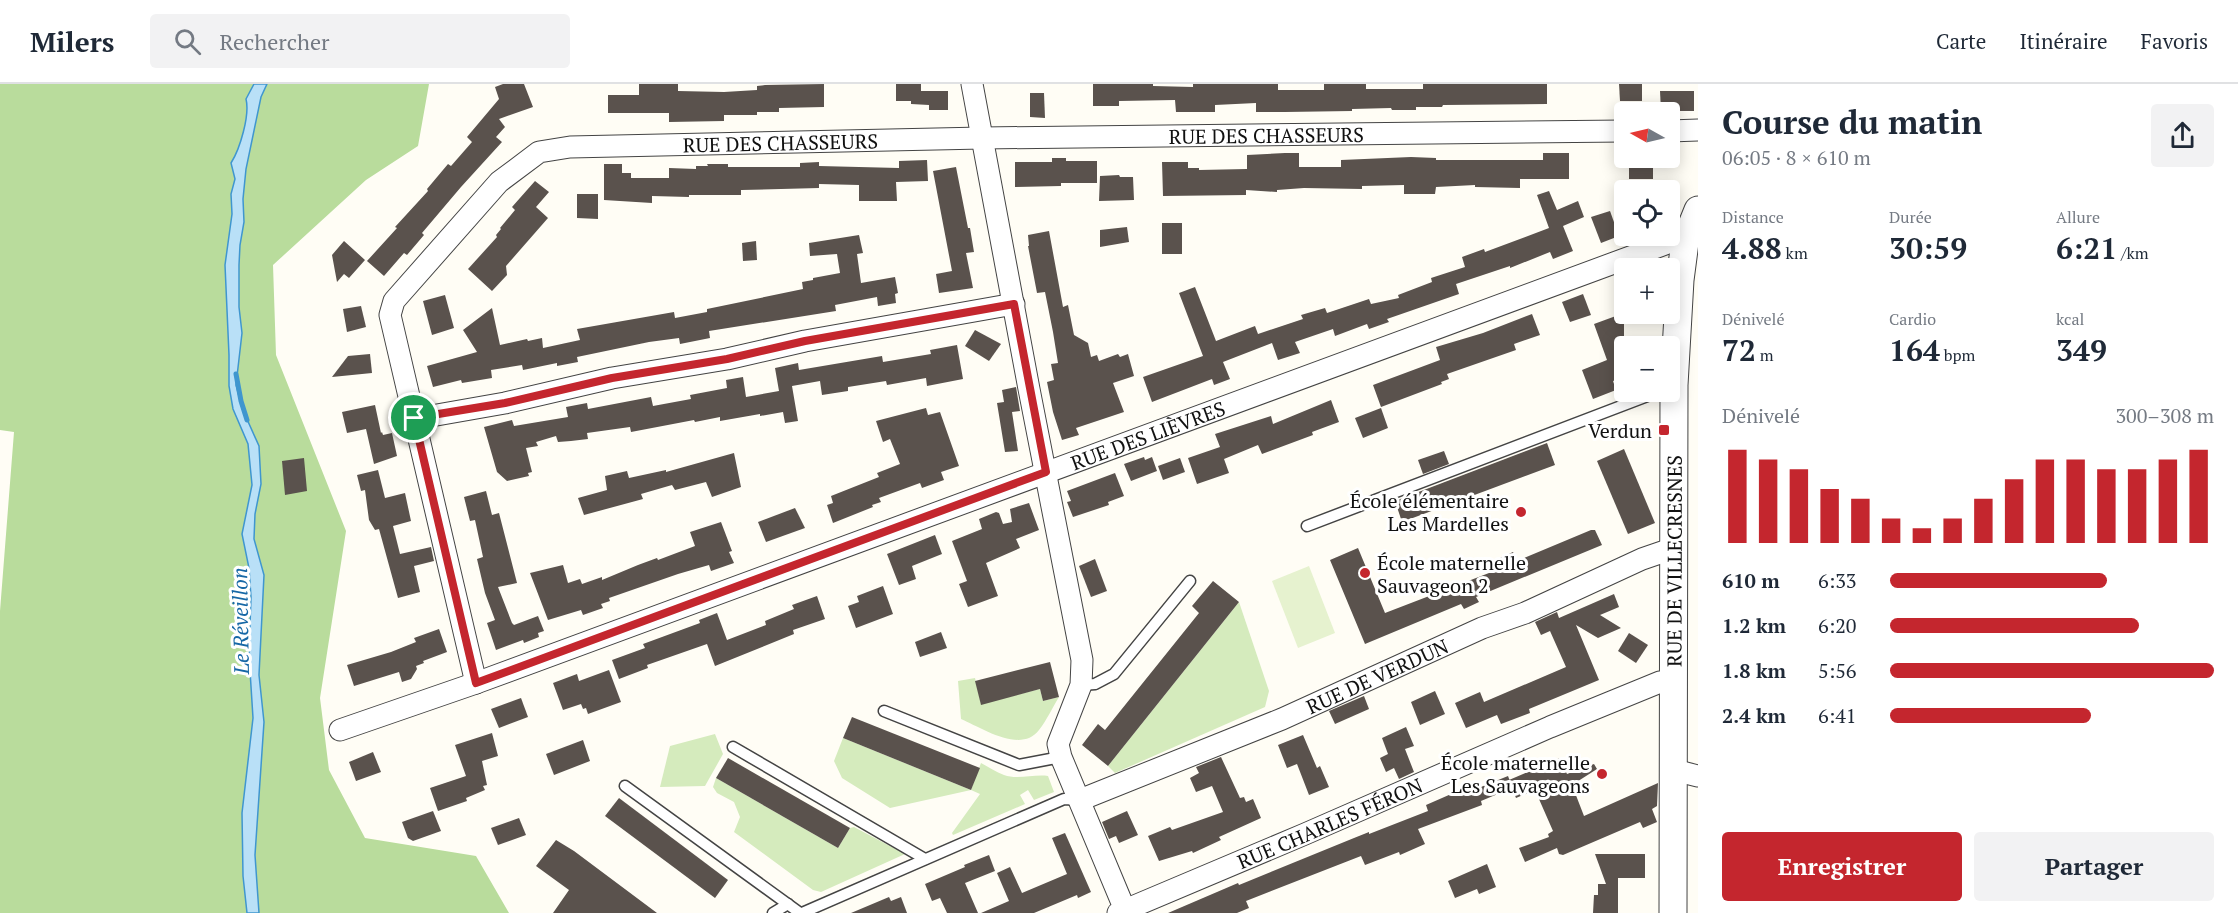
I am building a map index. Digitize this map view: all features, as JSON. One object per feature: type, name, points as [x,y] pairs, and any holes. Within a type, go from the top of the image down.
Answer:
[{"type":"street","points":[[972,84],[1082,660],[1081,685],[1058,744],[1061,757],[1080,800],[1122,911]]},
{"type":"street","points":[[1680,131],[1698,130]]},
{"type":"street","name":"RUE DES CHASSEURS","points":[[476,683],[390,315],[394,301],[499,182],[539,152],[570,147],[982,138],[1614,131]]},
{"type":"street","name":"RUE DE VILLECRESNES","points":[[1673,336],[1685,242],[1698,210]]},
{"type":"street","name":"RUE DES LIÈVRES","points":[[340,730],[476,683],[1668,243],[1685,242]]},
{"type":"street","points":[[414,418],[505,403],[612,378],[727,359],[805,341],[1014,304]]},
{"type":"street","name":"RUE DE VILLECRESNES","points":[[1668,402],[1674,548],[1674,681],[1686,773],[1673,913]]},
{"type":"street","name":"RUE DE VERDUN","points":[[1080,800],[1282,719],[1482,628],[1525,613],[1642,559],[1674,548]]},
{"type":"street","name":"RUE CHARLES FÉRON","points":[[1122,911],[1305,834],[1550,726],[1660,682],[1674,681]]},
{"type":"lane","points":[[1307,526],[1630,402]]},
{"type":"lane","points":[[1081,685],[1095,684],[1114,674],[1190,581]]},
{"type":"lane","points":[[884,711],[1019,765],[1061,757]]},
{"type":"lane","points":[[733,747],[925,860]]},
{"type":"lane","points":[[625,786],[801,913],[1064,799],[1080,800]]},
{"type":"lane","points":[[773,913],[788,904]]},
{"type":"green space","points":[[0,84],[429,84],[418,146],[366,180],[273,265],[276,355],[346,531],[320,698],[329,770],[365,838],[476,856],[509,913],[0,913],[0,611],[14,432],[0,430]]},
{"type":"green space","points":[[1309,566],[1335,633],[1298,648],[1272,581]]},
{"type":"green space","points":[[1239,602],[1269,691],[1265,707],[1115,773],[1108,766]]},
{"type":"green space","points":[[975,678],[981,704],[1040,689],[1043,701],[1059,697],[1045,722],[1031,737],[1022,740],[1001,737],[961,719],[958,681]]},
{"type":"green space","points":[[715,734],[723,754],[705,786],[660,787],[670,746]]},
{"type":"green space","points":[[843,738],[971,790],[890,808],[842,778],[834,761]]},
{"type":"green space","points":[[981,763],[1009,776],[1048,776],[1054,792],[1034,800],[1028,790],[1020,795],[1025,804],[953,835],[952,833],[980,794],[971,790]]},
{"type":"green space","points":[[716,778],[838,848],[850,828],[854,827],[905,854],[821,892],[813,890],[734,832],[740,817],[734,802],[717,793],[713,787]]},
{"type":"water","points":[[254,84],[267,84],[261,97],[246,169],[243,199],[244,222],[239,265],[239,307],[242,333],[236,385],[242,408],[259,446],[261,484],[255,514],[254,539],[264,575],[259,675],[264,722],[255,855],[259,913],[247,913],[243,876],[242,813],[253,718],[249,655],[251,597],[249,568],[242,534],[252,485],[248,444],[233,409],[229,386],[225,265],[232,214],[231,194],[235,179],[231,163],[243,132],[247,114],[246,99]]},
{"type":"building","points":[[503,84],[524,84],[533,107],[499,119],[505,127],[496,137],[502,142],[422,233],[424,235],[407,255],[404,253],[384,276],[367,261],[428,191],[427,189],[448,164],[451,166],[472,142],[467,137],[499,99],[495,87]]},
{"type":"building","points":[[639,84],[678,84],[678,91],[724,92],[757,90],[757,86],[765,85],[824,84],[824,107],[779,108],[779,112],[757,112],[757,115],[724,115],[724,121],[669,122],[669,113],[608,113],[608,95],[639,95]]},
{"type":"building","points":[[896,84],[921,84],[921,91],[948,91],[948,110],[929,110],[929,105],[911,104],[911,101],[896,101]]},
{"type":"building","points":[[1093,84],[1193,87],[1193,84],[1278,84],[1278,90],[1324,90],[1324,84],[1366,84],[1366,89],[1423,89],[1423,84],[1547,84],[1547,104],[1443,105],[1442,107],[1416,107],[1416,110],[1392,110],[1391,108],[1352,109],[1352,111],[1256,112],[1256,103],[1215,105],[1215,112],[1176,112],[1175,100],[1119,101],[1119,106],[1093,106]]},
{"type":"building","points":[[1619,84],[1642,84],[1642,101],[1620,101]]},
{"type":"building","points":[[1660,91],[1694,91],[1694,111],[1680,111],[1680,102],[1661,102]]},
{"type":"building","points":[[1030,93],[1044,93],[1045,118],[1030,117]]},
{"type":"building","points":[[1299,153],[1299,167],[1341,167],[1341,160],[1411,157],[1436,158],[1436,160],[1543,160],[1543,153],[1569,153],[1569,179],[1520,179],[1520,188],[1475,187],[1475,185],[1436,187],[1435,194],[1404,194],[1404,185],[1362,186],[1362,189],[1304,188],[1277,190],[1277,192],[1246,190],[1246,195],[1163,196],[1162,162],[1188,162],[1188,168],[1199,168],[1199,170],[1247,169],[1247,155]]},
{"type":"building","points":[[1052,158],[1066,158],[1066,161],[1097,161],[1097,183],[1015,187],[1015,162],[1052,162]]},
{"type":"building","points":[[927,160],[928,181],[896,182],[897,201],[859,201],[859,185],[819,184],[819,188],[741,190],[741,195],[652,196],[652,203],[604,200],[604,164],[622,164],[622,173],[631,173],[631,178],[669,178],[669,168],[696,169],[696,166],[708,166],[707,164],[728,164],[728,167],[800,167],[800,163],[819,162],[819,166],[899,168],[899,161]]},
{"type":"building","points":[[956,167],[974,252],[966,253],[973,288],[939,293],[936,274],[952,271],[933,171]]},
{"type":"building","points":[[1629,168],[1653,168],[1653,179],[1629,179]]},
{"type":"building","points":[[1119,175],[1120,177],[1133,177],[1134,200],[1099,201],[1100,176]]},
{"type":"building","points":[[535,181],[549,192],[536,207],[548,218],[506,266],[507,275],[492,291],[468,269],[497,237],[500,228],[515,210],[512,207]]},
{"type":"building","points":[[1549,191],[1557,210],[1578,201],[1584,217],[1563,226],[1573,251],[1553,259],[1550,252],[1510,268],[1510,266],[1456,284],[1459,294],[1387,319],[1389,322],[1369,329],[1367,324],[1335,336],[1333,329],[1295,342],[1300,353],[1278,360],[1272,343],[1223,362],[1230,379],[1214,385],[1212,379],[1152,402],[1143,377],[1203,356],[1179,293],[1195,287],[1216,341],[1255,326],[1258,334],[1303,319],[1301,315],[1325,308],[1327,313],[1369,299],[1371,304],[1399,298],[1398,295],[1432,282],[1431,278],[1465,267],[1462,257],[1484,249],[1485,252],[1549,228],[1537,195]]},
{"type":"building","points":[[577,194],[598,194],[598,219],[577,218]]},
{"type":"building","points":[[1610,211],[1614,222],[1614,238],[1601,243],[1591,217]]},
{"type":"building","points":[[1162,223],[1182,223],[1182,254],[1162,254]]},
{"type":"building","points":[[1127,227],[1129,242],[1100,247],[1100,230]]},
{"type":"building","points":[[1049,231],[1063,307],[1068,305],[1074,335],[1088,343],[1091,357],[1097,355],[1099,361],[1118,354],[1120,357],[1128,354],[1134,376],[1113,383],[1124,412],[1076,428],[1079,435],[1062,440],[1047,382],[1054,380],[1051,364],[1058,363],[1053,332],[1045,292],[1037,293],[1028,246],[1028,235]]},
{"type":"building","points":[[859,235],[863,253],[857,254],[861,283],[895,277],[898,293],[895,294],[896,303],[878,306],[877,297],[835,305],[836,311],[709,331],[710,338],[680,344],[679,338],[649,342],[577,357],[578,362],[557,366],[557,363],[523,370],[522,365],[491,370],[492,378],[462,383],[461,380],[433,387],[427,366],[477,352],[463,330],[492,308],[500,345],[542,338],[543,348],[580,340],[577,329],[674,312],[675,318],[803,289],[802,282],[840,273],[837,254],[810,256],[809,243]]},
{"type":"building","points":[[344,241],[365,260],[349,278],[344,274],[337,282],[332,255]]},
{"type":"building","points":[[756,241],[757,260],[743,261],[742,243]]},
{"type":"building","points":[[1583,294],[1591,315],[1570,322],[1562,302]]},
{"type":"building","points":[[445,295],[454,328],[432,335],[423,301]]},
{"type":"building","points":[[361,306],[366,327],[347,332],[343,309]]},
{"type":"building","points":[[1532,314],[1540,335],[1514,344],[1516,350],[1447,374],[1449,379],[1441,382],[1442,384],[1381,407],[1373,385],[1440,360],[1436,347],[1483,333]]},
{"type":"building","points":[[1614,317],[1614,324],[1624,324],[1624,336],[1614,336],[1614,391],[1593,399],[1582,370],[1607,360],[1594,324]]},
{"type":"building","points":[[975,330],[1001,344],[989,361],[965,346]]},
{"type":"building","points":[[957,345],[963,379],[927,386],[926,378],[887,385],[886,381],[848,387],[848,391],[822,395],[820,381],[792,386],[798,421],[785,423],[783,412],[720,421],[720,417],[695,422],[694,420],[631,432],[630,427],[587,433],[588,439],[571,441],[558,442],[556,436],[536,442],[538,446],[526,448],[532,472],[528,473],[529,476],[507,481],[497,472],[484,427],[512,420],[514,426],[568,417],[566,407],[587,403],[588,409],[651,397],[653,406],[691,399],[690,395],[727,388],[726,380],[743,377],[746,397],[779,391],[775,368],[798,363],[799,370],[882,356],[883,362],[931,354],[930,350]]},
{"type":"building","points":[[370,354],[372,373],[332,377],[348,356]]},
{"type":"building","points":[[1016,387],[1020,411],[1012,412],[1018,451],[1005,452],[997,403],[1004,402],[1002,390]]},
{"type":"building","points":[[1331,400],[1339,422],[1312,432],[1313,435],[1262,454],[1258,445],[1224,459],[1229,473],[1197,484],[1188,458],[1220,447],[1215,434],[1271,416],[1273,424]]},
{"type":"building","points":[[375,405],[381,433],[383,435],[392,433],[397,456],[374,464],[366,429],[347,433],[342,412]]},
{"type":"building","points":[[926,408],[928,415],[940,412],[959,466],[941,472],[944,480],[922,488],[920,483],[879,498],[881,502],[872,505],[873,507],[833,523],[827,505],[833,503],[831,496],[879,477],[877,473],[900,464],[890,439],[883,442],[876,421]]},
{"type":"building","points":[[1381,408],[1388,428],[1363,438],[1355,418]]},
{"type":"building","points":[[1547,443],[1555,465],[1402,522],[1395,501]]},
{"type":"building","points":[[1624,449],[1655,523],[1628,534],[1597,461]]},
{"type":"building","points":[[1444,451],[1449,464],[1423,474],[1418,460]]},
{"type":"building","points":[[734,453],[741,487],[712,497],[706,482],[675,490],[672,485],[641,494],[643,499],[584,515],[578,498],[607,490],[605,476],[627,471],[629,478],[666,470],[666,472]]},
{"type":"building","points":[[1144,457],[1145,460],[1152,457],[1157,471],[1131,481],[1124,464]]},
{"type":"building","points":[[304,458],[307,491],[285,495],[282,461]]},
{"type":"building","points":[[1180,458],[1185,472],[1163,480],[1158,466]]},
{"type":"building","points":[[378,470],[385,498],[405,493],[411,521],[393,526],[400,554],[431,547],[434,561],[414,566],[420,592],[398,598],[379,529],[375,530],[369,520],[365,490],[361,491],[357,475]]},
{"type":"building","points":[[1115,473],[1124,496],[1108,502],[1109,505],[1073,517],[1067,502],[1071,501],[1067,491]]},
{"type":"building","points":[[486,491],[492,515],[499,513],[517,583],[498,587],[512,623],[514,625],[538,616],[544,631],[538,633],[539,637],[524,643],[523,640],[496,650],[487,623],[495,620],[485,593],[477,559],[483,557],[475,520],[470,521],[464,497]]},
{"type":"building","points":[[1029,503],[1039,530],[1016,539],[1020,548],[986,563],[998,596],[968,607],[959,584],[967,581],[952,541],[982,529],[979,519],[996,512],[999,513],[1003,524],[1012,522],[1010,509]]},
{"type":"building","points":[[795,508],[805,528],[766,542],[758,522]]},
{"type":"building","points":[[721,522],[734,563],[711,571],[709,565],[678,574],[609,598],[610,601],[601,604],[603,608],[583,615],[581,610],[548,620],[530,573],[563,565],[568,583],[580,579],[582,584],[602,577],[602,580],[695,546],[690,532]]},
{"type":"building","points":[[1595,530],[1602,545],[1476,597],[1479,602],[1464,609],[1461,604],[1365,644],[1330,560],[1358,548],[1385,613],[1489,573],[1486,564],[1513,552],[1517,561]]},
{"type":"building","points":[[935,535],[942,554],[912,566],[916,579],[899,585],[887,554]]},
{"type":"building","points":[[1095,559],[1107,591],[1091,597],[1079,566]]},
{"type":"building","points":[[1213,581],[1239,602],[1108,766],[1082,745],[1098,724],[1105,730],[1199,613],[1192,606]]},
{"type":"building","points":[[883,586],[893,614],[856,628],[848,606],[859,602],[857,596]]},
{"type":"building","points":[[1614,594],[1619,607],[1600,615],[1621,628],[1598,638],[1576,625],[1599,680],[1529,709],[1530,713],[1501,724],[1497,715],[1466,728],[1455,703],[1480,692],[1484,702],[1566,667],[1550,631],[1541,635],[1535,622],[1557,612],[1559,618]]},
{"type":"building","points":[[817,596],[825,619],[793,630],[794,634],[715,666],[707,644],[647,665],[648,668],[619,679],[612,660],[645,648],[643,644],[700,623],[699,620],[717,613],[727,640],[766,625],[765,621],[794,609],[792,605]]},
{"type":"building","points":[[439,629],[447,652],[416,666],[417,669],[411,679],[402,682],[399,672],[354,686],[347,665],[391,652],[416,642],[414,638]]},
{"type":"building","points":[[941,632],[947,648],[920,657],[915,642]]},
{"type":"building","points":[[1629,633],[1648,645],[1636,663],[1618,651]]},
{"type":"building","points":[[1050,662],[1059,697],[1043,701],[1040,689],[981,705],[975,681]]},
{"type":"building","points":[[609,670],[621,702],[588,714],[586,708],[583,709],[581,704],[563,710],[553,683],[577,674],[579,681]]},
{"type":"building","points":[[1435,691],[1445,714],[1420,725],[1411,702]]},
{"type":"building","points":[[1364,696],[1369,709],[1335,724],[1329,711]]},
{"type":"building","points":[[521,698],[528,717],[499,728],[491,709]]},
{"type":"building","points":[[852,717],[980,768],[971,790],[843,738]]},
{"type":"building","points":[[1406,727],[1414,746],[1405,749],[1414,772],[1399,779],[1394,768],[1386,772],[1380,758],[1388,754],[1382,738]]},
{"type":"building","points":[[492,733],[498,756],[482,761],[487,785],[483,786],[485,790],[466,798],[467,801],[438,811],[430,788],[466,776],[455,745]]},
{"type":"building","points":[[1303,735],[1317,768],[1320,766],[1329,787],[1309,795],[1297,764],[1287,768],[1278,745]]},
{"type":"building","points":[[583,740],[590,761],[554,775],[546,754]]},
{"type":"building","points":[[373,752],[381,772],[356,781],[349,762]]},
{"type":"building","points":[[1221,757],[1240,798],[1244,797],[1246,802],[1253,799],[1261,818],[1219,837],[1221,840],[1193,853],[1192,851],[1159,861],[1148,836],[1170,827],[1172,830],[1223,812],[1212,786],[1196,792],[1190,778],[1199,773],[1196,767]]},
{"type":"building","points":[[728,758],[850,828],[838,848],[716,778]]},
{"type":"building","points":[[1560,758],[1567,774],[1594,764],[1597,769],[1572,785],[1584,816],[1658,783],[1657,806],[1652,809],[1657,822],[1643,828],[1640,822],[1563,855],[1559,854],[1557,848],[1525,862],[1519,848],[1549,837],[1548,834],[1553,831],[1535,790],[1516,798],[1512,788],[1481,801],[1482,805],[1418,829],[1425,844],[1400,855],[1399,852],[1365,865],[1361,856],[1246,901],[1249,908],[1237,913],[1168,913],[1238,883],[1239,885],[1369,832],[1369,834],[1428,811],[1426,805],[1474,784],[1476,789],[1508,776],[1509,780]]},
{"type":"building","points":[[619,798],[728,880],[715,898],[605,816]]},
{"type":"building","points":[[433,811],[441,831],[413,841],[408,838],[402,822]]},
{"type":"building","points":[[1127,811],[1138,835],[1119,843],[1116,836],[1109,839],[1102,822]]},
{"type":"building","points":[[519,818],[526,835],[498,845],[491,828]]},
{"type":"building","points":[[1065,833],[1091,892],[1078,898],[1077,895],[1034,913],[981,913],[1009,901],[997,873],[1010,867],[1022,893],[1067,874],[1052,838]]},
{"type":"building","points":[[556,840],[657,913],[553,913],[569,890],[536,866]]},
{"type":"building","points":[[1595,854],[1645,854],[1645,878],[1618,878],[1618,913],[1593,913],[1594,895],[1598,895],[1598,884],[1606,884]]},
{"type":"building","points":[[989,855],[995,871],[965,883],[978,913],[947,913],[940,898],[932,901],[925,884]]},
{"type":"building","points":[[1487,864],[1496,887],[1479,894],[1477,889],[1455,898],[1448,881]]},
{"type":"building","points":[[889,897],[891,901],[901,897],[907,913],[851,913]]},
{"type":"waterway","name":"Le Réveillon","points":[[236,374],[247,420]]},
{"type":"place","name":"Verdun","points":[[1664,430]]},
{"type":"place","name":"École élémentaire Les Mardelles","points":[[1521,512]]},
{"type":"place","name":"École maternelle Sauvageon 2","points":[[1365,573]]},
{"type":"place","name":"École maternelle Les Sauvageons","points":[[1602,774]]},
{"type":"route","points":[[1014,304],[1046,472],[476,683],[414,418],[505,403],[612,378],[727,359],[805,341],[1014,304]]}]
